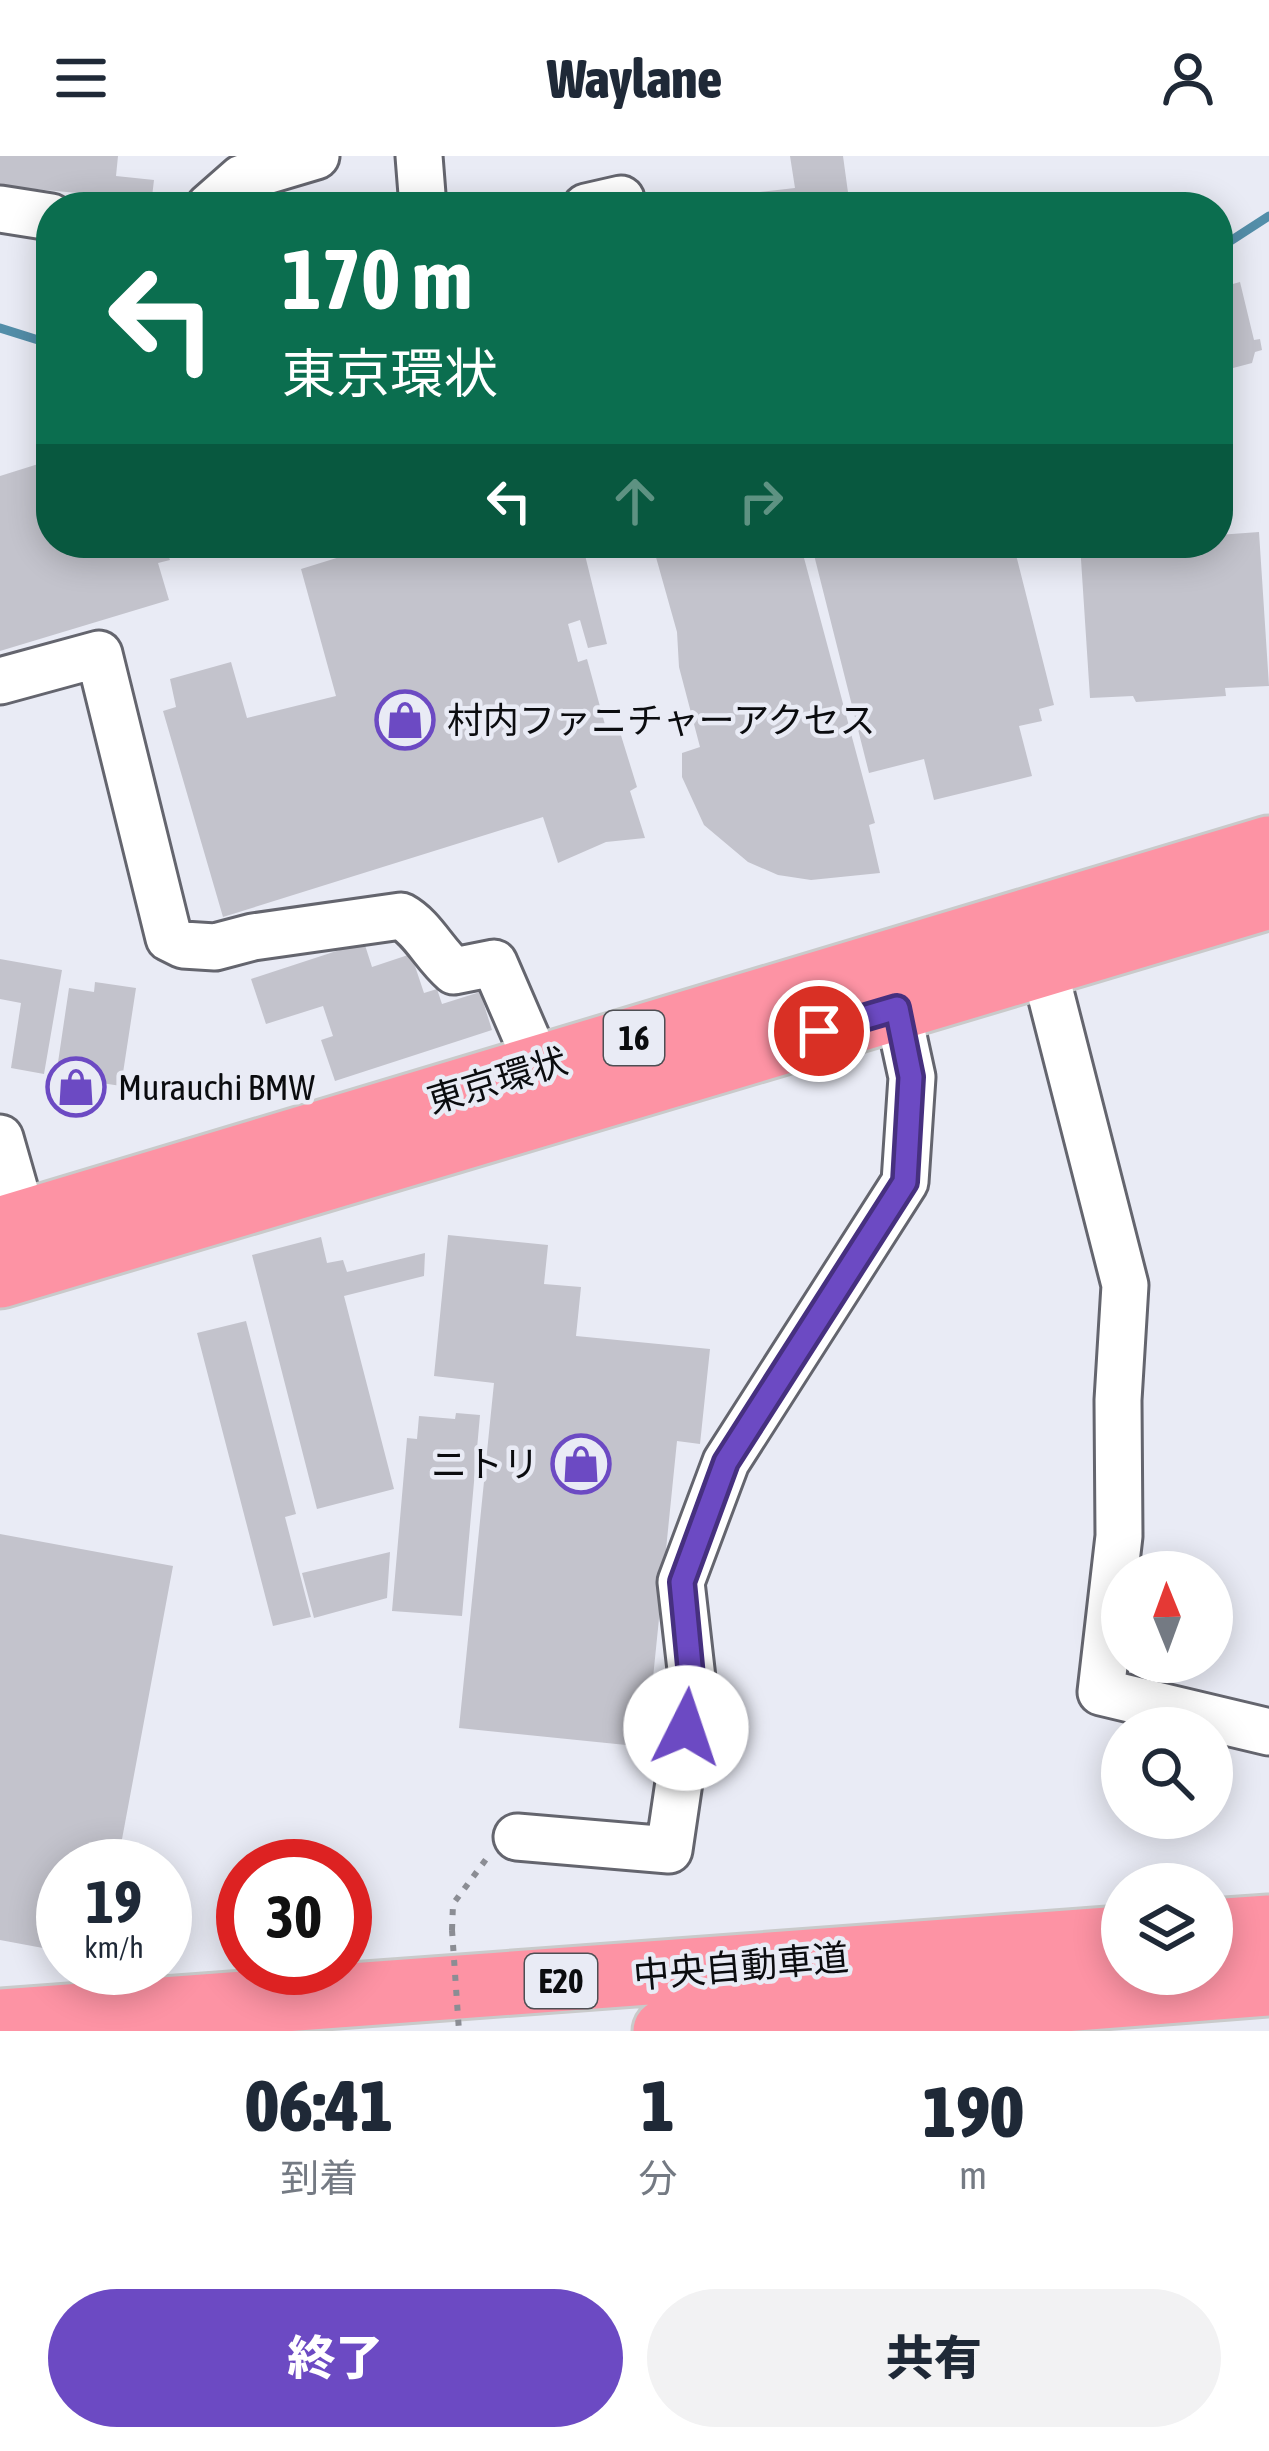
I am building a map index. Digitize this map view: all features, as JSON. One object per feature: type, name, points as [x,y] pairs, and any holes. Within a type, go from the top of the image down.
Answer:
[{"type":"highway","points":[[836,978],[999,911],[1119,874],[1269,814]]},
{"type":"highway","name":"東京環状","points":[[15,1248],[897,1008],[1042,964],[1130,914],[1269,848]]},
{"type":"highway","name":"東京環状","points":[[15,1248],[539,1067],[836,978],[1130,914],[1269,897]]},
{"type":"highway","points":[[1233,1930],[1269,1927]]},
{"type":"highway","name":"中央自動車道","points":[[0,2021],[1101,1940]]},
{"type":"highway","name":"中央自動車道","points":[[665,2031],[1269,1984]]},
{"type":"street","points":[[226,192],[242,178],[316,156]]},
{"type":"street","points":[[419,156],[422,192]]},
{"type":"street","points":[[0,209],[36,215]]},
{"type":"street","points":[[0,681],[99,654],[170,938],[183,945],[215,947],[253,937],[401,916],[413,922],[435,955],[454,970],[494,963],[539,1067]]},
{"type":"street","points":[[1042,964],[1125,1286],[1118,1400],[1119,1536],[1101,1693],[1269,1732]]},
{"type":"street","points":[[517,1837],[669,1850],[692,1687],[682,1582],[726,1462],[905,1182],[911,1077],[897,1008]]},
{"type":"street","points":[[0,1138],[15,1248]]},
{"type":"path","points":[[459,2031],[453,1904],[500,1841],[517,1837]]},
{"type":"building","points":[[0,156],[118,156],[116,176],[154,180],[153,192],[0,186]]},
{"type":"building","points":[[790,156],[843,156],[848,192],[760,192],[795,188]]},
{"type":"building","points":[[1240,282],[1254,340],[1260,339],[1262,350],[1255,352],[1252,363],[1233,368],[1233,284]]},
{"type":"building","points":[[36,465],[36,558],[169,558],[158,563],[169,600],[0,651],[0,476]]},
{"type":"building","points":[[1259,532],[1269,686],[1225,688],[1226,696],[1136,702],[1133,696],[1090,698],[1081,558],[1233,558],[1233,534]]},
{"type":"building","points":[[337,558],[586,558],[607,644],[588,648],[580,620],[568,624],[578,662],[587,659],[607,732],[619,729],[637,787],[630,791],[645,838],[606,842],[558,863],[543,817],[223,917],[163,711],[176,707],[170,679],[231,662],[247,718],[336,696],[301,569]]},
{"type":"building","points":[[656,558],[804,558],[875,823],[869,825],[880,873],[811,880],[778,875],[748,862],[704,825],[682,777],[682,753],[700,747],[679,667],[677,632]]},
{"type":"building","points":[[815,558],[1017,558],[1054,705],[1039,709],[1042,721],[1019,726],[1032,776],[934,800],[924,759],[869,773]]},
{"type":"building","points":[[364,942],[372,967],[411,954],[424,993],[437,989],[442,1004],[480,992],[492,1030],[335,1081],[321,1040],[333,1036],[323,1006],[266,1024],[251,979]]},
{"type":"building","points":[[0,959],[62,970],[44,1074],[11,1068],[21,1003],[0,999]]},
{"type":"building","points":[[95,982],[136,988],[121,1086],[56,1076],[69,988],[94,992]]},
{"type":"building","points":[[448,1235],[548,1245],[544,1284],[581,1287],[576,1336],[710,1349],[700,1444],[677,1441],[646,1747],[459,1728],[494,1383],[434,1376]]},
{"type":"building","points":[[321,1237],[327,1263],[343,1260],[347,1272],[425,1253],[424,1276],[344,1296],[394,1489],[317,1509],[252,1255]]},
{"type":"building","points":[[246,1321],[296,1514],[285,1517],[311,1617],[273,1626],[197,1333]]},
{"type":"building","points":[[456,1413],[480,1415],[462,1616],[392,1611],[407,1438],[417,1439],[419,1416],[455,1419]]},
{"type":"building","points":[[0,1534],[173,1566],[122,1839],[36,1839],[36,1947],[0,1940]]},
{"type":"building","points":[[390,1552],[387,1598],[314,1618],[302,1573]]},
{"type":"waterway","points":[[1233,239],[1269,216]]},
{"type":"waterway","points":[[0,328],[36,339]]},
{"type":"place","name":"村内ファニチャーアクセス","points":[[405,720]]},
{"type":"place","name":"Murauchi BMW","points":[[76,1087]]},
{"type":"place","name":"ニトリ","points":[[581,1464]]},
{"type":"route","points":[[686,1728],[692,1687],[682,1582],[726,1462],[905,1182],[911,1077],[897,1008],[819,1031]]}]
